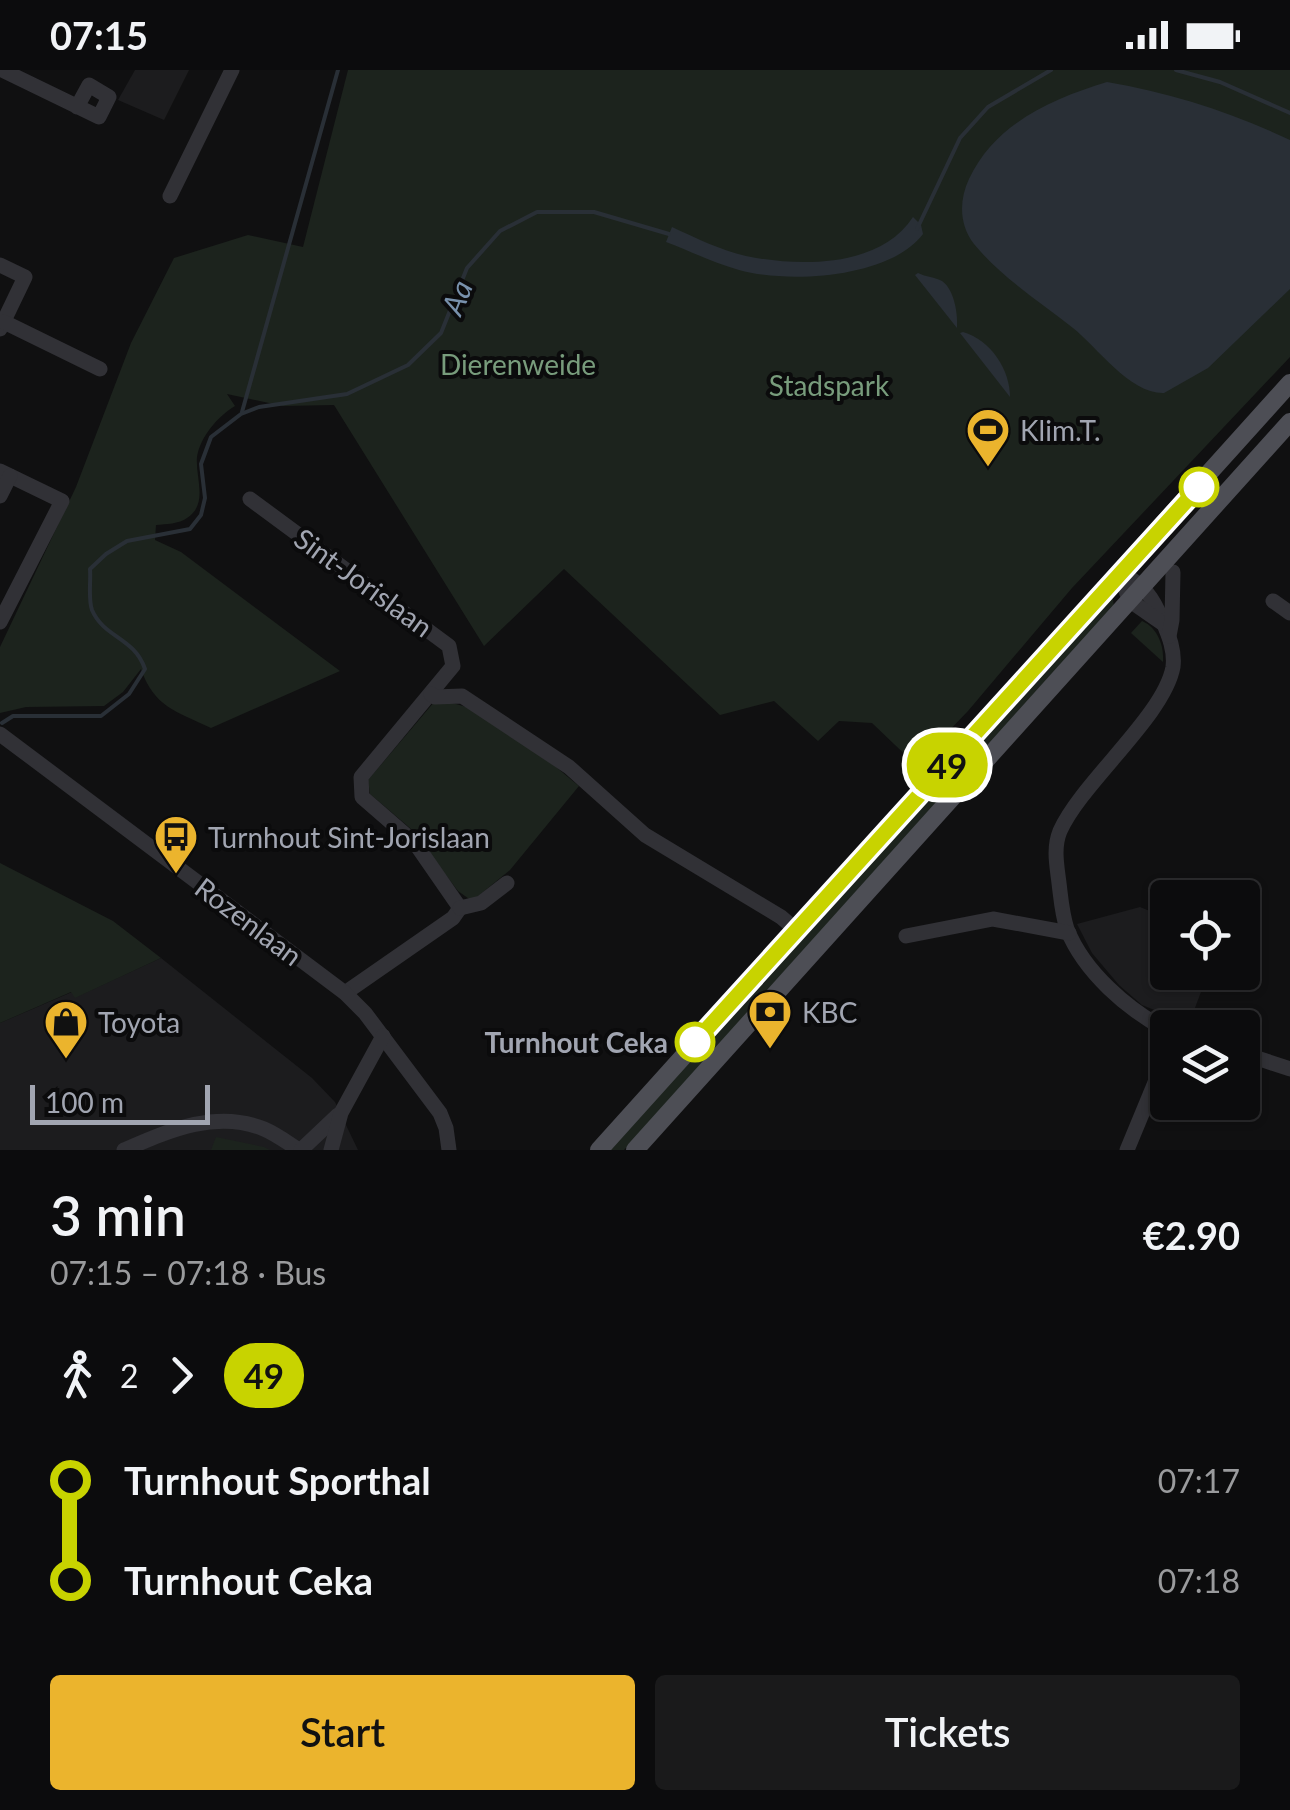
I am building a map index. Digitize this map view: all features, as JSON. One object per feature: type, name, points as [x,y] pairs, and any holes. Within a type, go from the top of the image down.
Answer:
[{"type":"main road","points":[[599,1150],[1290,382]]},
{"type":"main road","points":[[635,1150],[1290,422]]},
{"type":"street","points":[[2,70],[78,107]]},
{"type":"street","points":[[170,196],[232,70]]},
{"type":"street","points":[[0,264],[25,277],[2,325],[100,369]]},
{"type":"street","points":[[0,496],[5,473],[62,501],[3,616]]},
{"type":"street","name":"Sint-Jorislaan","points":[[250,499],[450,646],[454,666],[359,785],[362,796],[415,843],[460,908]]},
{"type":"street","points":[[1120,572],[1143,584],[1154,600],[1167,631],[1172,667],[1161,694],[1060,831],[1056,860],[1069,933],[1122,1002],[1150,1020]]},
{"type":"street","points":[[1120,572],[1129,600],[1167,631]]},
{"type":"street","points":[[1167,631],[1172,620],[1173,572]]},
{"type":"street","points":[[1273,601],[1290,613]]},
{"type":"street","points":[[431,694],[462,696],[569,767],[645,835],[795,929]]},
{"type":"street","name":"Rozenlaan","points":[[0,734],[345,992],[440,1113],[448,1150]]},
{"type":"street","points":[[345,992],[453,918],[460,908],[481,903],[507,883]]},
{"type":"street","points":[[906,936],[993,919],[1069,933]]},
{"type":"street","points":[[331,1150],[341,1112],[383,1036]]},
{"type":"street","points":[[1260,1059],[1290,1068]]},
{"type":"street","points":[[1127,1150],[1150,1094]]},
{"type":"street","points":[[124,1150],[181,1126],[222,1121],[264,1128],[300,1150],[341,1112]]},
{"type":"shaded area","points":[[135,70],[189,70],[164,120],[118,100]]},
{"type":"shaded area","points":[[1107,82],[1200,105],[1290,140],[1290,289],[1208,368],[1164,393],[1151,391],[1127,378],[1073,328],[1008,278],[974,244],[963,221],[962,204],[969,179],[994,143],[1027,116]]},
{"type":"shaded area","points":[[913,217],[923,234],[908,249],[887,260],[837,274],[760,274],[730,267],[666,242],[672,227],[746,256],[790,262],[837,260],[880,246],[899,234]]},
{"type":"shaded area","points":[[915,275],[939,280],[950,290],[957,328]]},
{"type":"shaded area","points":[[960,333],[982,342],[997,357],[1007,377],[1010,397]]},
{"type":"shaded area","points":[[1140,907],[1150,911],[1150,990],[1202,990],[1194,1010],[1154,1010],[1142,1005],[1092,953],[1077,924]]},
{"type":"shaded area","points":[[161,958],[312,1078],[335,1102],[358,1150],[0,1150],[0,1023],[72,992],[76,997]]},
{"type":"green space","name":"Stadspark","points":[[348,70],[1290,70],[1290,357],[1072,588],[968,711],[916,765],[872,723],[839,721],[818,741],[774,701],[720,715],[564,569],[484,646],[334,405],[283,406],[227,394],[235,406],[211,428],[199,449],[198,505],[184,520],[156,525],[155,540],[181,552],[340,671],[211,728],[160,700],[141,669],[123,692],[104,706],[26,707],[0,713],[0,647],[76,487],[131,343],[174,258],[248,235],[303,247]]},
{"type":"green space","points":[[1113,599],[1114,608],[624,1150],[608,1150],[1105,600]]},
{"type":"green space","points":[[1142,621],[1159,638],[1163,662],[1131,633]]},
{"type":"green space","points":[[435,701],[475,710],[494,720],[579,786],[510,870],[472,901],[458,891],[410,828],[370,794],[368,780]]},
{"type":"green space","points":[[0,863],[113,921],[161,958],[75,998],[71,992],[0,1023]]},
{"type":"green space","points":[[216,1137],[264,1147],[270,1150],[211,1150]]},
{"type":"waterway","points":[[242,412],[338,70]]},
{"type":"waterway","name":"Aa","points":[[917,229],[960,138],[988,107],[1051,70]]},
{"type":"waterway","name":"Aa","points":[[1176,70],[1220,82],[1290,113]]},
{"type":"waterway","name":"Aa","points":[[2,723],[13,716],[101,716],[129,694],[145,669],[134,650],[104,627],[92,610],[90,569],[127,541],[190,529],[201,515],[205,498],[201,464],[211,437],[241,414],[259,407],[347,394],[408,365],[441,333],[467,268],[500,231],[537,212],[594,212],[669,234]]},
{"type":"bus line","name":"49","points":[[695,1042],[1199,487]]},
{"type":"place","name":"Klim.T.","points":[[988,468]]},
{"type":"place","name":"Turnhout Sint-Jorislaan","points":[[176,875]]},
{"type":"place","name":"Turnhout Ceka","points":[[695,1042]]},
{"type":"place","name":"KBC","points":[[770,1050]]},
{"type":"place","name":"Toyota","points":[[66,1060]]},
{"type":"park label","name":"Dierenweide","points":[[518,364]]}]
